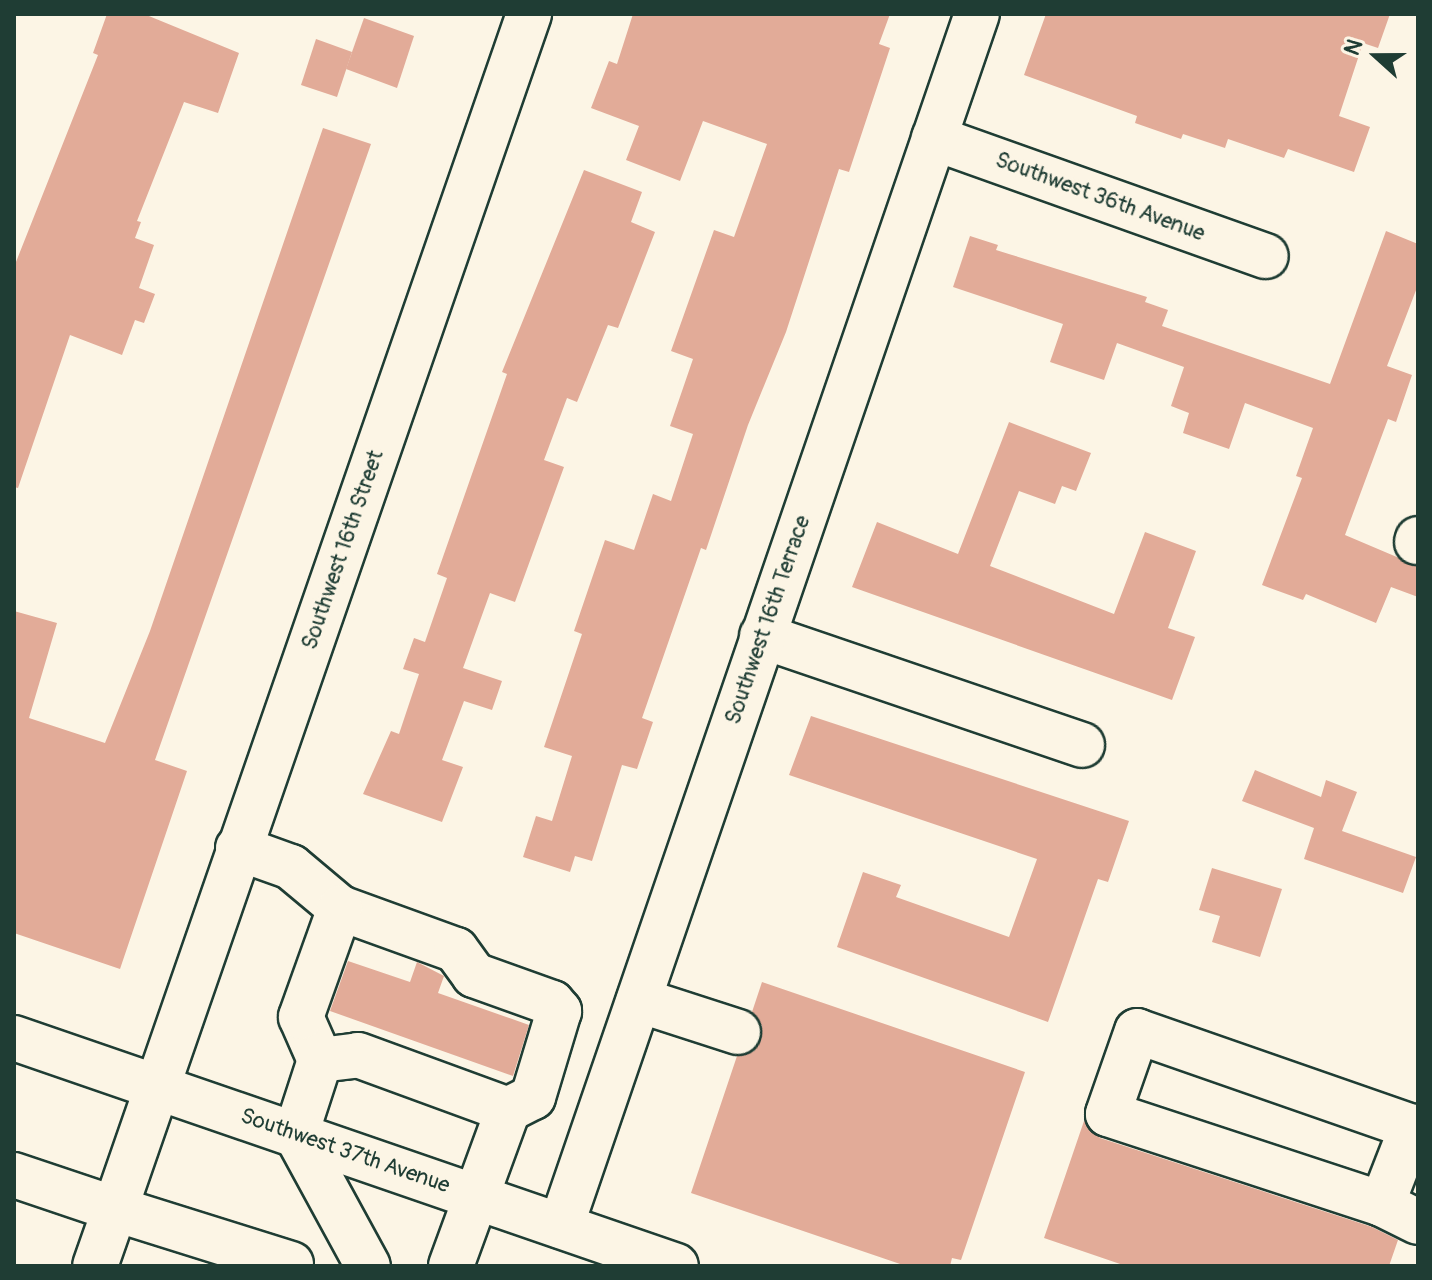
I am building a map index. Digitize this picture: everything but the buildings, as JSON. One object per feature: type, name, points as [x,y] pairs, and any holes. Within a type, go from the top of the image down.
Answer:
[{"type":"street","name":"Southwest 16th Street","points":[[95,1266],[155,1085],[529,14]]},
{"type":"street","name":"Southwest 16th Terrace","points":[[561,1226],[977,14]]},
{"type":"street","name":"Southwest 36th Avenue","points":[[934,138],[1266,256]]},
{"type":"street","points":[[762,636],[1082,745]]},
{"type":"street","points":[[238,848],[291,867],[340,908],[456,950],[474,975],[552,1003],[560,1020],[477,1197],[451,1266]]},
{"type":"street","points":[[340,908],[301,1017],[320,1060],[296,1134],[368,1266]]},
{"type":"street","points":[[639,1000],[738,1032]]},
{"type":"street","points":[[1137,1031],[1412,1127],[1400,1213],[1108,1114],[1137,1031]]},
{"type":"street","name":"Southwest 37th Avenue","points":[[14,1038],[676,1266]]},
{"type":"street","points":[[320,1060],[358,1055],[523,1096],[603,1104]]},
{"type":"street","points":[[14,1175],[291,1264]]}]
